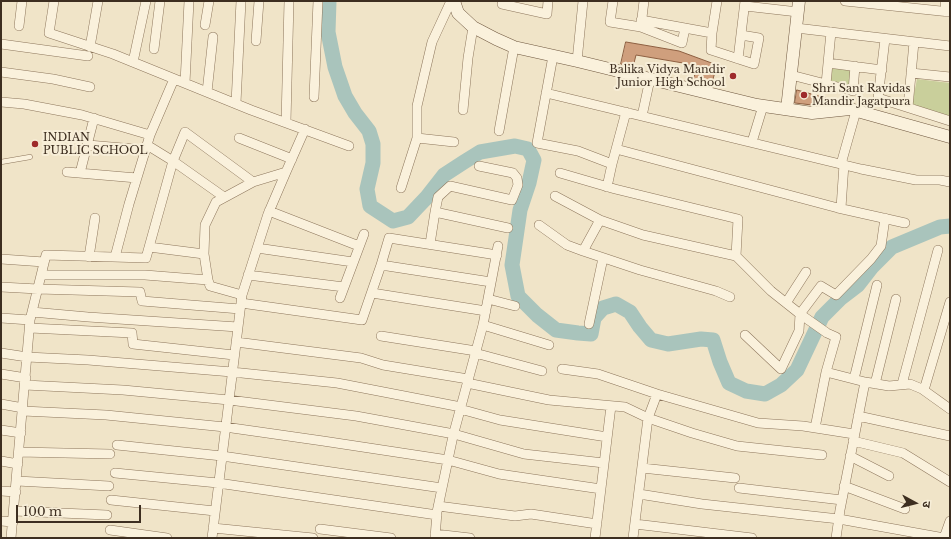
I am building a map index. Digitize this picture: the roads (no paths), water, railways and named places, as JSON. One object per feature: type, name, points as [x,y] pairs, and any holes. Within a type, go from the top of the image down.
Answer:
[{"type":"street","points":[[19,26],[22,1]]},
{"type":"street","points":[[54,1],[49,33],[113,54],[207,92],[350,146]]},
{"type":"street","points":[[90,46],[98,1]]},
{"type":"street","points":[[133,62],[146,1]]},
{"type":"street","points":[[154,49],[160,1]]},
{"type":"street","points":[[185,83],[189,1]]},
{"type":"street","points":[[205,26],[209,1]]},
{"type":"street","points":[[236,103],[241,1]]},
{"type":"street","points":[[256,42],[259,1]]},
{"type":"street","points":[[286,122],[289,1]]},
{"type":"street","points":[[314,97],[318,1]]},
{"type":"street","points":[[400,188],[417,138],[417,106],[432,42],[451,1]]},
{"type":"street","points":[[454,1],[458,14],[473,27],[514,47],[650,78],[762,106],[812,113],[850,109],[950,137]]},
{"type":"street","points":[[508,4],[547,14],[548,1]]},
{"type":"street","points":[[577,61],[583,1]]},
{"type":"street","points":[[613,1],[610,22],[685,28],[712,33]]},
{"type":"street","points":[[641,24],[644,1]]},
{"type":"street","points":[[717,1],[711,50],[754,64],[759,38],[741,35]]},
{"type":"street","points":[[845,1],[896,4],[948,12],[945,1]]},
{"type":"street","points":[[738,58],[745,4],[798,6],[787,109]]},
{"type":"street","points":[[641,24],[682,43],[685,28]]},
{"type":"street","points":[[463,110],[468,58],[473,27]]},
{"type":"street","points":[[796,28],[950,46]]},
{"type":"street","points":[[826,84],[831,32]]},
{"type":"street","points":[[207,92],[213,37]]},
{"type":"street","points":[[886,39],[878,98],[950,121]]},
{"type":"street","points":[[908,107],[914,42]]},
{"type":"street","points":[[1,44],[88,56]]},
{"type":"street","points":[[500,131],[514,47]]},
{"type":"street","points":[[552,56],[537,143],[578,151],[612,164]]},
{"type":"street","points":[[828,63],[882,70]]},
{"type":"street","points":[[791,75],[853,91],[855,66]]},
{"type":"street","points":[[1,72],[53,79],[90,87]]},
{"type":"street","points":[[911,73],[950,77]]},
{"type":"street","points":[[642,116],[650,78]]},
{"type":"street","points":[[115,257],[150,135],[174,79]]},
{"type":"street","points":[[546,93],[842,164],[916,180],[940,180],[950,182]]},
{"type":"street","points":[[1,102],[24,104],[82,115],[150,135]]},
{"type":"street","points":[[752,142],[762,106]]},
{"type":"street","points":[[841,208],[842,164],[856,111]]},
{"type":"street","points":[[607,187],[626,112]]},
{"type":"street","points":[[80,173],[94,118]]},
{"type":"street","points":[[212,538],[241,302],[248,275],[269,211],[305,130]]},
{"type":"street","points":[[11,538],[31,320],[46,256],[146,258],[173,161],[185,132],[253,182]]},
{"type":"street","points":[[239,138],[292,159]]},
{"type":"street","points":[[417,138],[454,142]]},
{"type":"street","points":[[88,144],[147,148],[173,161],[224,197]]},
{"type":"street","points":[[616,149],[841,208],[906,223]]},
{"type":"street","points":[[430,244],[438,197],[450,186],[512,200],[518,185],[517,178],[513,173],[479,166]]},
{"type":"street","points":[[68,172],[137,178]]},
{"type":"street","points":[[241,302],[210,286],[204,254],[205,225],[216,202],[253,182],[286,172]]},
{"type":"street","points":[[560,173],[607,187],[738,219],[736,256]]},
{"type":"street","points":[[556,196],[600,220],[643,235],[736,256],[771,291],[800,314],[836,337],[826,372],[815,428]]},
{"type":"street","points":[[269,211],[359,246]]},
{"type":"street","points":[[435,212],[508,228]]},
{"type":"street","points":[[89,257],[95,218]]},
{"type":"street","points":[[745,336],[781,369],[799,331],[800,314],[821,286],[836,295],[871,259],[881,246],[885,218]]},
{"type":"street","points":[[583,251],[600,220]]},
{"type":"street","points":[[539,225],[567,245],[640,270],[716,291],[730,297]]},
{"type":"street","points":[[340,298],[364,234]]},
{"type":"street","points":[[1,287],[140,292],[142,301],[241,302],[362,320],[389,238],[430,244],[498,250],[483,324],[448,460],[438,510],[435,536],[470,538]]},
{"type":"street","points":[[149,247],[204,254]]},
{"type":"street","points":[[257,248],[353,262]]},
{"type":"street","points":[[902,384],[938,250]]},
{"type":"street","points":[[589,324],[603,258]]},
{"type":"street","points":[[1,259],[44,262]]},
{"type":"street","points":[[381,265],[491,282]]},
{"type":"street","points":[[786,303],[806,272]]},
{"type":"street","points":[[41,276],[145,275],[208,280]]},
{"type":"street","points":[[248,275],[344,287]]},
{"type":"street","points":[[854,379],[877,285]]},
{"type":"street","points":[[372,293],[486,310]]},
{"type":"street","points":[[488,299],[515,306]]},
{"type":"street","points":[[876,384],[896,299]]},
{"type":"street","points":[[924,390],[950,302]]},
{"type":"street","points":[[31,320],[88,317],[238,327]]},
{"type":"street","points":[[1,318],[31,320],[132,333],[132,344],[234,355]]},
{"type":"street","points":[[483,324],[549,345]]},
{"type":"street","points":[[381,336],[475,352],[542,371]]},
{"type":"street","points":[[236,342],[361,358],[382,365],[468,381],[550,400],[625,407],[648,418],[737,446],[822,455]]},
{"type":"street","points":[[1,354],[232,372],[338,383],[461,408],[500,420],[607,436]]},
{"type":"street","points":[[562,369],[598,374],[657,394],[758,423],[815,428],[854,438],[903,453],[950,482]]},
{"type":"street","points":[[826,372],[865,382],[889,386],[910,384],[924,390],[950,410]]},
{"type":"street","points":[[1,374],[25,382],[229,400],[356,416],[454,434],[524,454],[604,463]]},
{"type":"street","points":[[836,538],[844,486],[865,382]]},
{"type":"street","points":[[633,538],[648,418],[657,394]]},
{"type":"street","points":[[1,404],[23,409],[106,415],[225,427],[448,460],[499,474],[601,489]]},
{"type":"street","points":[[595,538],[611,406]]},
{"type":"street","points":[[858,416],[950,436]]},
{"type":"street","points":[[1,430],[21,433]]},
{"type":"street","points":[[117,445],[222,456],[442,488]]},
{"type":"street","points":[[19,452],[110,454]]},
{"type":"street","points":[[850,456],[889,476]]},
{"type":"street","points":[[1,461],[18,464]]},
{"type":"street","points":[[642,468],[735,478]]},
{"type":"street","points":[[114,473],[218,483],[438,510],[515,516],[531,514],[597,524]]},
{"type":"street","points":[[17,481],[109,486]]},
{"type":"street","points":[[844,486],[905,509]]},
{"type":"street","points":[[739,488],[842,500]]},
{"type":"street","points":[[1,491],[16,492]]},
{"type":"street","points":[[639,494],[702,504],[839,519],[944,538],[950,521]]},
{"type":"street","points":[[111,500],[215,511]]},
{"type":"street","points":[[14,511],[107,515]]},
{"type":"street","points":[[1,522],[13,522]]},
{"type":"street","points":[[635,524],[752,538]]},
{"type":"street","points":[[213,528],[313,538]]},
{"type":"street","points":[[320,529],[391,538]]},
{"type":"street","points":[[110,530],[167,538]]},
{"type":"lane","points":[[1,162],[30,157]]},
{"type":"waterway","points":[[329,1],[328,32],[335,67],[345,96],[355,113],[369,131],[373,144],[373,163],[367,189],[370,206],[393,221],[408,217],[426,198],[444,175],[480,152],[515,146],[528,149],[534,160],[529,183],[520,210],[512,265],[518,296],[537,315],[556,330],[591,334],[594,318],[603,308],[616,304],[630,312],[651,340],[668,344],[701,339],[713,340],[729,383],[746,391],[765,394],[781,385],[797,370],[822,317],[841,298],[858,285],[872,267],[892,247],[940,227],[950,226]]},
{"type":"place","name":"Balika Vidya Mandir Junior High School","points":[[733,76]]},
{"type":"place","name":"Shri Sant Ravidas Mandir Jagatpura","points":[[804,95]]},
{"type":"place","name":"INDIAN PUBLIC SCHOOL","points":[[35,144]]}]
